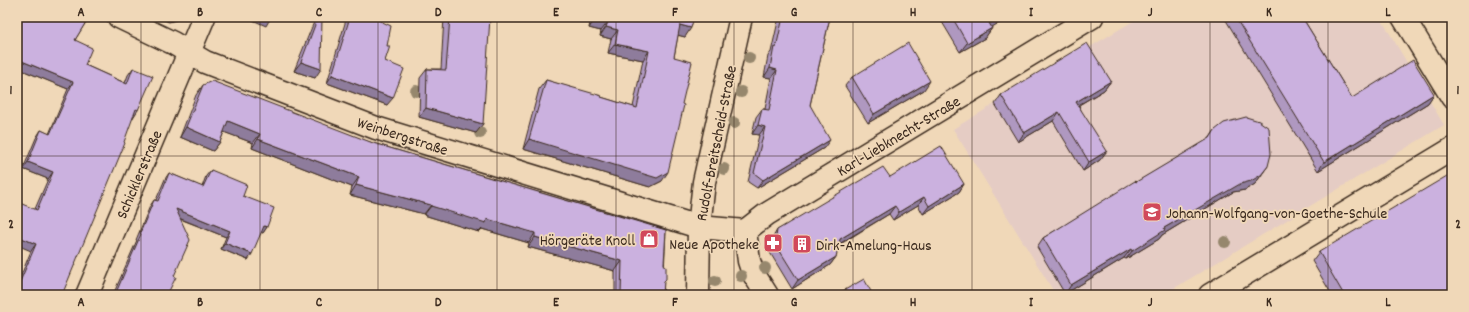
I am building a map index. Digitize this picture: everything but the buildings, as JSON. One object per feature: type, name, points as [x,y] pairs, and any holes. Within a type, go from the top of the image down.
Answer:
[{"type":"street","name":"Weinbergstraße","points":[[118,17],[173,43],[204,62],[376,128],[699,227]]},
{"type":"street","name":"Schicklerstraße","points":[[87,295],[204,17]]},
{"type":"street","name":"Rudolf-Breitscheid-Straße","points":[[698,295],[699,227],[707,170],[741,17]]},
{"type":"street","name":"Karl-Liebknecht-Straße","points":[[744,231],[768,214],[1092,17]]},
{"type":"street","points":[[1404,17],[1452,97]]},
{"type":"street","points":[[1210,295],[1452,149]]},
{"type":"street","points":[[699,227],[744,231],[749,261],[753,273],[767,295]]},
{"type":"shaded area","name":"Johann-Wolfgang-von-Goethe-Schule","points":[[1140,17],[1380,17],[1444,125],[1163,295],[1056,295],[953,129]]},
{"type":"place","name":"Johann-Wolfgang-von-Goethe-Schule","points":[[1152,212]]},
{"type":"place","name":"Hörgeräte Knoll","points":[[649,239]]},
{"type":"place","name":"Neue Apotheke","points":[[773,243]]},
{"type":"place","name":"Dirk-Amelung-Haus","points":[[802,244]]}]
